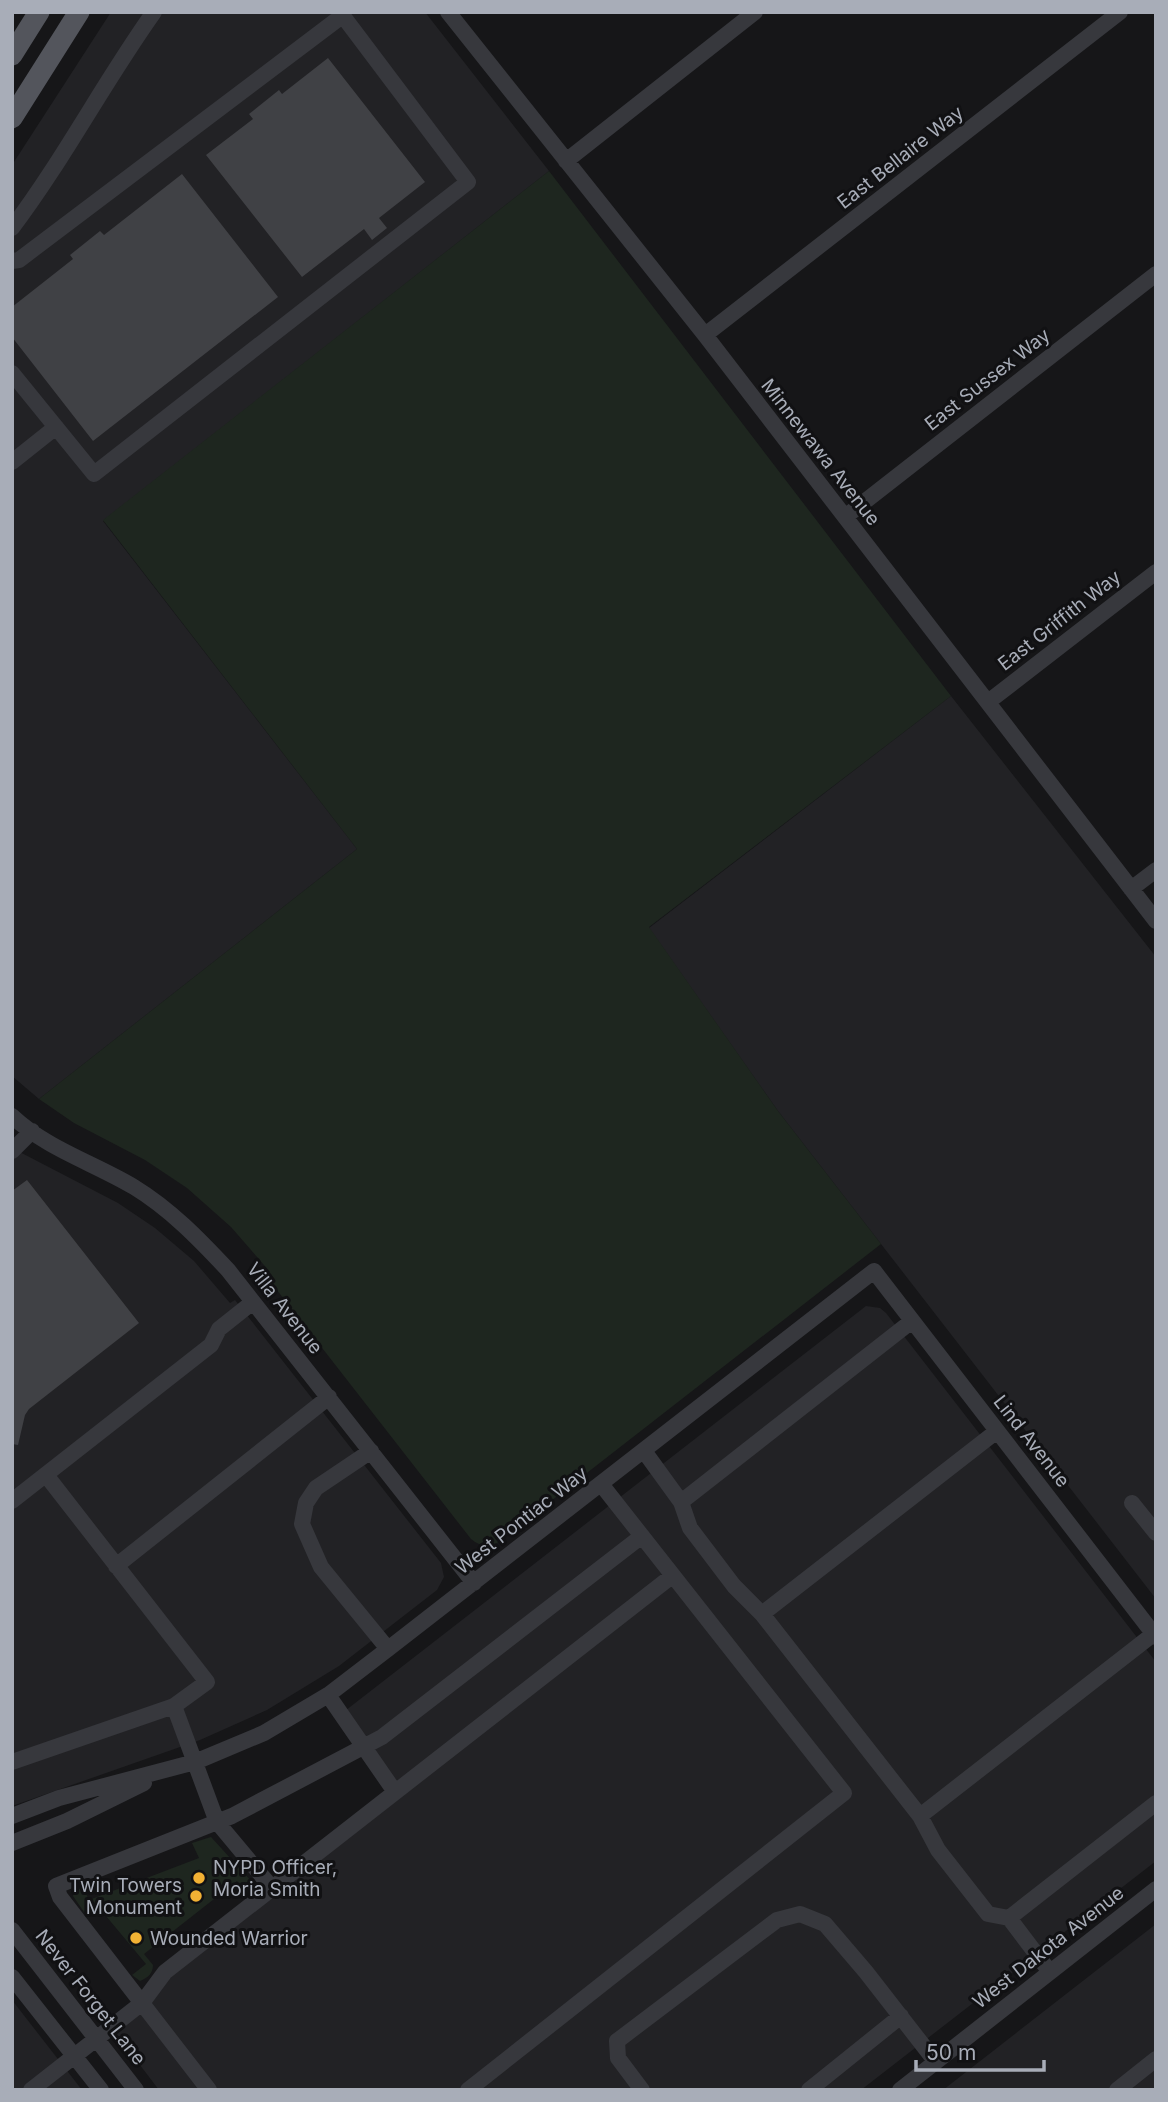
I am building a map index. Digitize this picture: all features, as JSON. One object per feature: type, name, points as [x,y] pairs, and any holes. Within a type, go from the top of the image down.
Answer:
[{"type":"main road","points":[[12,55],[39,12]]},
{"type":"main road","points":[[12,118],[79,12]]},
{"type":"street","points":[[12,228],[42,188],[154,12]]},
{"type":"street","name":"Minnewawa Avenue","points":[[448,12],[705,335],[1156,921]]},
{"type":"street","points":[[566,161],[755,12]]},
{"type":"street","name":"East Bellaire Way","points":[[705,335],[1120,12]]},
{"type":"street","points":[[12,261],[19,260],[341,14],[468,182],[94,474],[12,373]]},
{"type":"street","name":"East Sussex Way","points":[[845,517],[1156,274]]},
{"type":"street","points":[[12,462],[56,427]]},
{"type":"street","name":"East Griffith Way","points":[[988,702],[1156,572]]},
{"type":"street","points":[[1131,889],[1156,870]]},
{"type":"street","name":"Villa Avenue","points":[[12,1116],[59,1149],[134,1187],[194,1233],[228,1270],[474,1583]]},
{"type":"street","points":[[12,1151],[32,1131]]},
{"type":"street","name":"Lind Avenue","points":[[874,1271],[1155,1634]]},
{"type":"street","name":"West Pontiac Way","points":[[12,1816],[59,1798],[195,1762],[264,1733],[328,1695],[874,1271]]},
{"type":"street","points":[[12,1501],[211,1345],[219,1329],[253,1302]]},
{"type":"street","points":[[681,1503],[912,1321]]},
{"type":"street","points":[[116,1566],[329,1397]]},
{"type":"street","points":[[762,1614],[997,1431]]},
{"type":"street","points":[[371,1451],[316,1488],[306,1503],[302,1524],[321,1567],[388,1649]]},
{"type":"street","points":[[644,1451],[681,1503],[691,1528],[734,1586],[762,1614],[920,1816],[938,1850],[988,1914],[1009,1918],[1050,1972]]},
{"type":"street","points":[[12,1762],[174,1706],[207,1682],[46,1475]]},
{"type":"street","points":[[468,2090],[844,1793],[601,1484]]},
{"type":"street","points":[[1132,1503],[1156,1533]]},
{"type":"street","points":[[209,2090],[60,1897],[57,1886],[217,1822],[382,1737],[642,1536]]},
{"type":"street","points":[[31,2090],[142,2003],[165,1972],[673,1576]]},
{"type":"street","points":[[920,1816],[1155,1634]]},
{"type":"street","points":[[328,1695],[395,1792]]},
{"type":"street","points":[[174,1706],[217,1822],[272,1888]]},
{"type":"street","name":"West Pontiac Way","points":[[12,1843],[67,1821],[174,1768]]},
{"type":"street","points":[[1009,1918],[1156,1804]]},
{"type":"street","name":"West Dakota Avenue","points":[[900,2090],[1156,1889]]},
{"type":"street","points":[[642,2090],[618,2058],[617,2041],[777,1920],[800,1914],[825,1924],[936,2062]]},
{"type":"street","name":"Never Forget Lane","points":[[12,1930],[136,2090]]},
{"type":"street","points":[[12,1976],[101,2090]]},
{"type":"street","points":[[809,2090],[901,2016]]},
{"type":"street","points":[[1117,2090],[1156,2059]]},
{"type":"shaded area","points":[[111,12],[425,12],[549,171],[103,521],[357,849],[39,1099],[12,1076],[12,165]]},
{"type":"shaded area","points":[[549,171],[951,696],[649,927],[778,1111],[881,1244],[497,1543],[487,1546],[471,1539],[266,1276],[270,1272],[231,1227],[187,1188],[145,1160],[74,1123],[39,1099],[357,849],[103,520]]},
{"type":"shaded area","points":[[951,696],[1156,957],[1156,1599],[778,1111],[649,928]]},
{"type":"shaded area","points":[[12,1148],[118,1203],[155,1228],[194,1261],[230,1303],[235,1300],[441,1563],[444,1577],[437,1590],[339,1666],[267,1710],[200,1740],[12,1806]]},
{"type":"shaded area","points":[[866,1306],[880,1308],[886,1313],[1156,1662],[1156,1861],[861,2090],[159,2090],[111,2027],[165,1972],[395,1792],[341,1714]]},
{"type":"shaded area","points":[[211,1837],[253,1883],[253,1889],[247,1893],[237,1881],[144,1954],[153,1968],[150,1975],[140,1981],[132,1975],[146,1964],[96,1904],[84,1912],[73,1896],[74,1892],[83,1887],[89,1900],[199,1858],[192,1843]]},
{"type":"shaded area","points":[[1156,1924],[1156,2090],[943,2090]]},
{"type":"shaded area","points":[[12,2000],[82,2090],[12,2090]]},
{"type":"building","points":[[328,58],[425,182],[379,218],[387,228],[372,240],[364,229],[302,277],[206,155],[253,119],[249,114],[279,90],[282,94]]},
{"type":"building","points":[[182,174],[278,297],[93,441],[12,337],[12,307],[73,259],[70,255],[100,231],[104,235]]},
{"type":"building","points":[[27,1180],[139,1323],[29,1409],[18,1445],[12,1444],[12,1191]]},
{"type":"place","name":"NYPD Officer, Moria Smith","points":[[199,1878]]},
{"type":"place","name":"Twin Towers Monument","points":[[196,1896]]},
{"type":"place","name":"Wounded Warrior","points":[[136,1938]]}]
